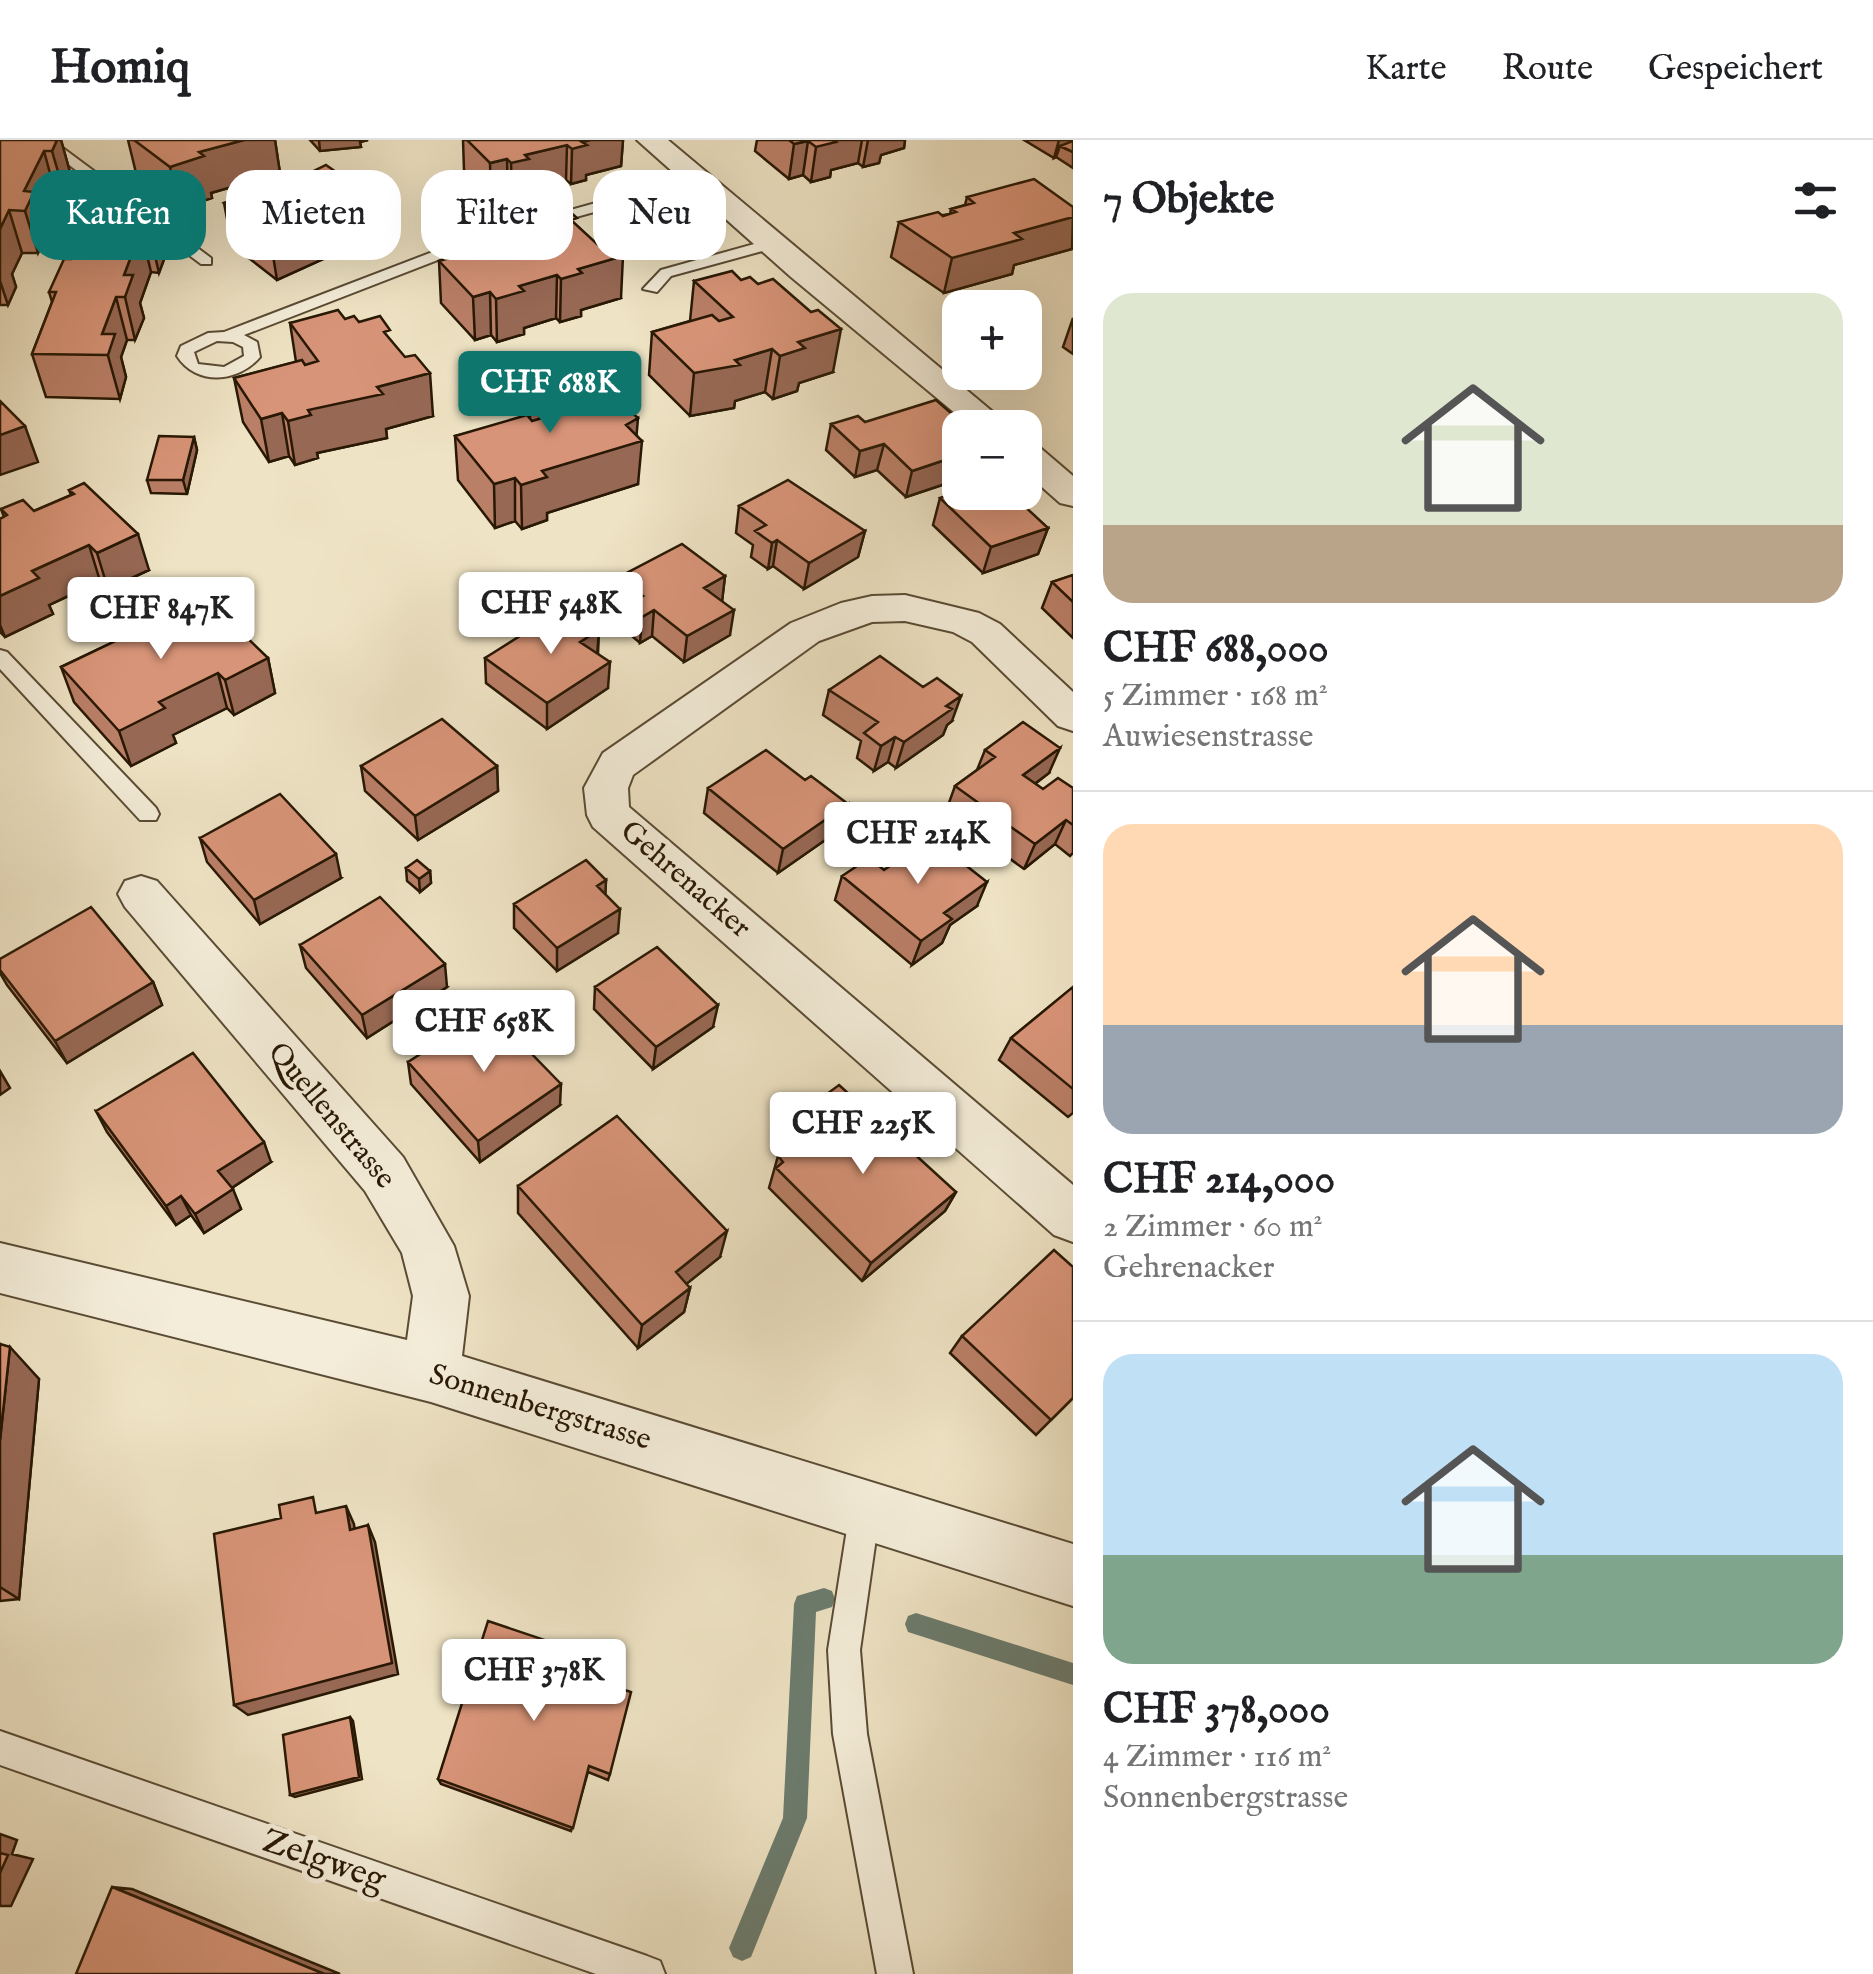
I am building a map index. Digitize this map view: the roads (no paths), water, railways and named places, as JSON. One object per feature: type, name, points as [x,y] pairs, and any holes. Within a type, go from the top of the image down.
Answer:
[{"type":"street","points":[[651,140],[686,170]]},
{"type":"street","points":[[726,204],[973,410]]},
{"type":"street","points":[[1042,469],[1073,495]]},
{"type":"street","name":"Gehrenacker","points":[[1073,716],[976,628],[946,615],[904,608],[872,610],[841,616],[805,632],[618,764],[607,778],[604,795],[610,815],[1073,1218]]},
{"type":"street","name":"Quellenstrasse","points":[[141,894],[384,1174],[401,1202],[427,1246],[441,1296],[431,1374]]},
{"type":"street","name":"Sonnenbergstrasse","points":[[0,1268],[431,1374],[1073,1575]]},
{"type":"lane","points":[[43,140],[206,261]]},
{"type":"lane","points":[[227,336],[474,241],[593,208]]},
{"type":"lane","points":[[651,289],[666,274],[772,244]]},
{"type":"lane","points":[[0,657],[148,814]]},
{"type":"lane","points":[[865,1510],[844,1650],[850,1734],[896,1974]]},
{"type":"lane","name":"Zelgweg","points":[[0,1748],[648,1974]]},
{"type":"waterway","points":[[742,1948],[795,1818],[805,1604],[824,1599]]},
{"type":"waterway","points":[[916,1624],[1073,1674]]}]
